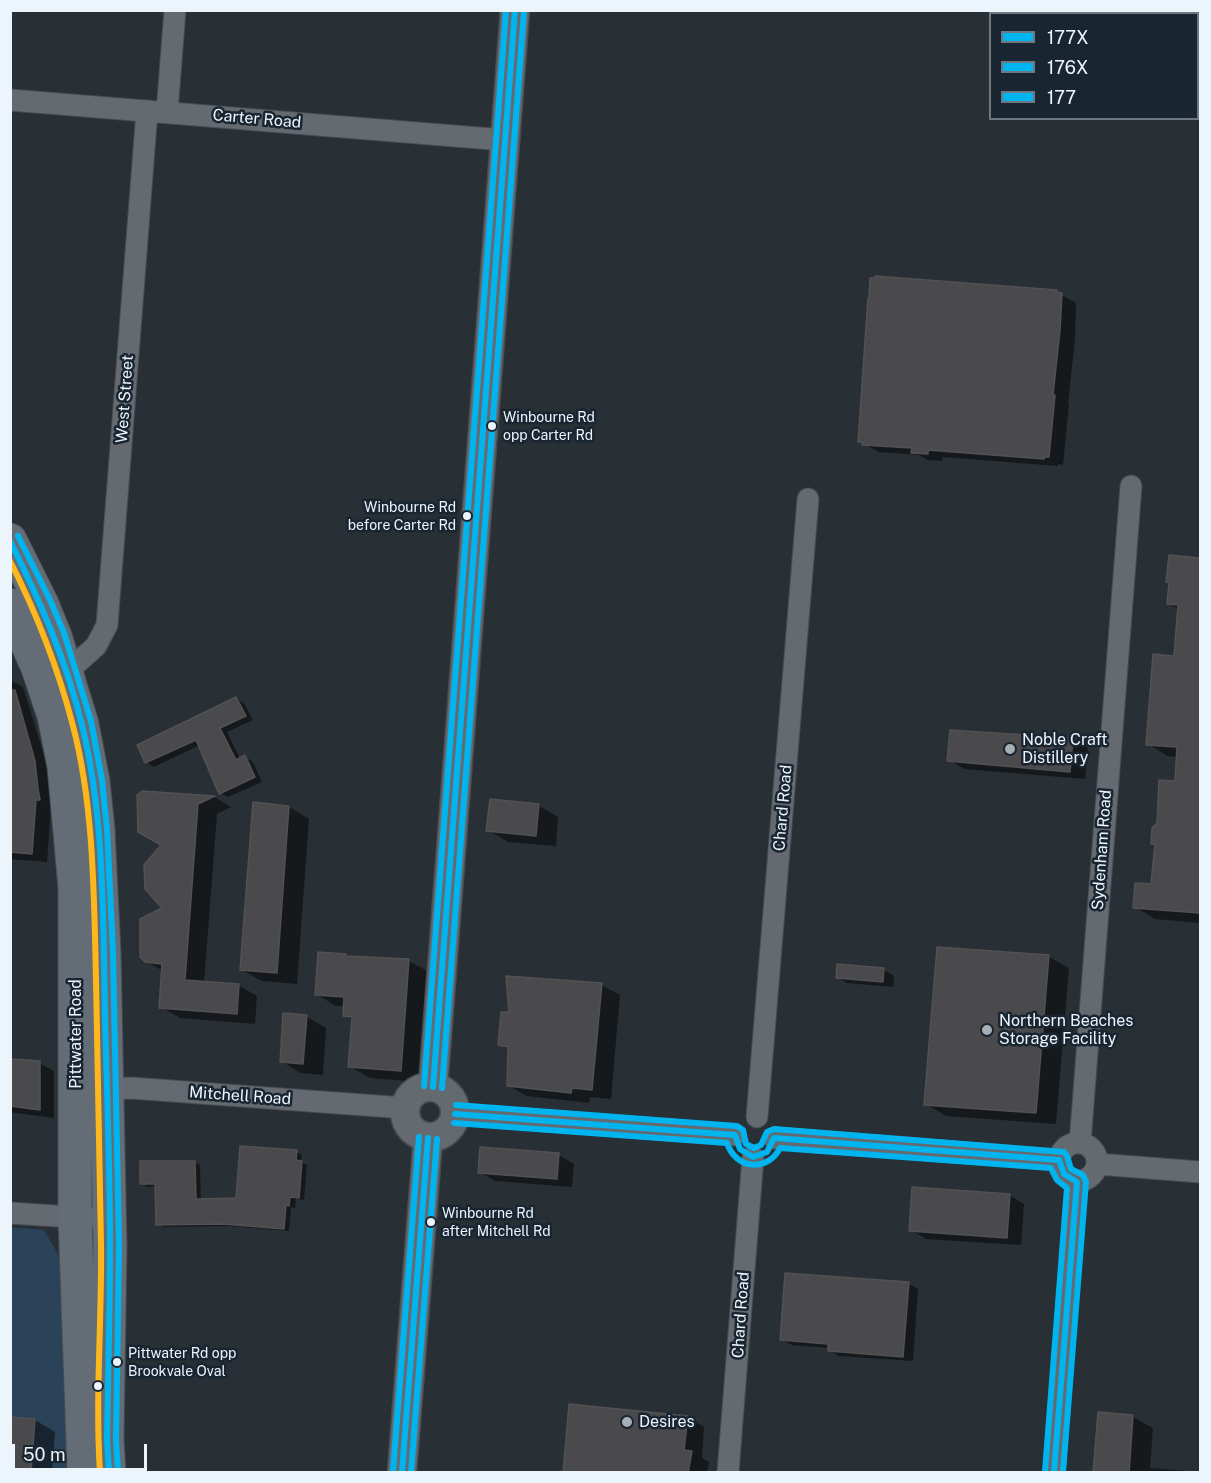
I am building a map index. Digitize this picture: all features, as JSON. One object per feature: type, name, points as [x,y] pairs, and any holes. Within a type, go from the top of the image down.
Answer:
[{"type":"highway","name":"Pittwater Road","points":[[10,540],[42,604],[67,672],[82,724],[93,781],[97,819],[104,952],[91,1089],[75,1218],[84,1473]]},
{"type":"highway","name":"Pittwater Road","points":[[10,605],[38,668],[54,716],[64,766],[91,1089],[109,1219],[107,1440],[109,1473]]},
{"type":"main road","points":[[433,1087],[515,10]]},
{"type":"main road","points":[[433,1087],[447,1093],[455,1106],[455,1114],[450,1129],[436,1137],[428,1138],[420,1136],[408,1125],[405,1108],[414,1092],[433,1087]]},
{"type":"main road","points":[[402,1473],[428,1138]]},
{"type":"street","name":"West Street","points":[[67,672],[96,646],[107,624],[157,111],[175,10]]},
{"type":"street","name":"Carter Road","points":[[10,100],[504,140]]},
{"type":"street","name":"Sydenham Road","points":[[1080,1143],[1131,486]]},
{"type":"street","name":"Chard Road","points":[[757,1117],[808,499]]},
{"type":"street","name":"Mitchell Road","points":[[91,1089],[131,1088],[405,1108]]},
{"type":"street","points":[[455,1114],[735,1135]]},
{"type":"street","points":[[757,1117],[769,1124],[774,1138],[766,1153],[753,1157],[740,1150],[735,1135],[742,1121],[757,1117]]},
{"type":"street","points":[[774,1138],[1059,1160]]},
{"type":"street","points":[[1080,1143],[1093,1149],[1098,1164],[1091,1177],[1077,1182],[1064,1175],[1059,1160],[1067,1146],[1080,1143]]},
{"type":"street","name":"Chard Road","points":[[728,1473],[753,1157]]},
{"type":"street","points":[[1098,1164],[1200,1172]]},
{"type":"street","points":[[1054,1473],[1077,1182]]},
{"type":"street","points":[[10,1213],[109,1219]]},
{"type":"shaded area","points":[[10,1227],[44,1230],[63,1263],[70,1472],[11,1472]]},
{"type":"building","points":[[875,276],[1057,290],[1056,292],[1062,293],[1049,457],[1044,457],[1044,459],[928,450],[928,454],[911,453],[912,448],[862,445],[863,442],[858,442],[870,278],[875,278]]},
{"type":"building","points":[[1169,555],[1200,558],[1200,913],[1133,908],[1135,883],[1151,884],[1155,844],[1151,844],[1152,828],[1157,823],[1159,780],[1175,781],[1177,747],[1146,745],[1153,654],[1174,656],[1178,605],[1167,604],[1169,583],[1166,582]]},
{"type":"building","points":[[10,690],[15,690],[35,761],[40,800],[36,800],[32,854],[10,852]]},
{"type":"building","points":[[236,697],[246,716],[220,728],[236,760],[245,755],[255,777],[219,794],[196,740],[145,763],[137,745]]},
{"type":"building","name":"Noble Craft Distillery","points":[[950,730],[1073,738],[1070,772],[947,761]]},
{"type":"building","points":[[142,791],[215,796],[198,804],[185,980],[239,984],[237,1014],[159,1008],[162,964],[145,962],[140,957],[140,919],[162,908],[145,889],[144,865],[161,845],[138,832],[137,795]]},
{"type":"building","points":[[490,799],[539,804],[536,836],[486,831]]},
{"type":"building","points":[[253,802],[289,806],[277,973],[240,970]]},
{"type":"building","name":"Northern Beaches Storage Facility","points":[[937,947],[1049,955],[1036,1113],[924,1105]]},
{"type":"building","points":[[318,952],[346,954],[346,956],[409,959],[401,1071],[348,1067],[352,1017],[343,1016],[344,997],[315,995]]},
{"type":"building","points":[[837,964],[884,968],[883,982],[836,978]]},
{"type":"building","points":[[506,976],[602,983],[592,1090],[572,1088],[571,1093],[507,1086],[508,1047],[498,1045],[501,1012],[509,1012]]},
{"type":"building","points":[[283,1013],[307,1015],[303,1064],[280,1062]]},
{"type":"building","points":[[10,1059],[40,1061],[40,1110],[10,1106]]},
{"type":"building","points":[[240,1146],[297,1150],[296,1160],[302,1161],[299,1198],[290,1197],[289,1206],[286,1205],[284,1229],[223,1224],[156,1225],[155,1184],[140,1184],[140,1161],[195,1161],[196,1199],[236,1198]]},
{"type":"building","points":[[480,1147],[559,1153],[557,1179],[478,1173]]},
{"type":"building","points":[[912,1187],[1010,1194],[1007,1238],[909,1231]]},
{"type":"building","points":[[785,1273],[909,1282],[903,1357],[828,1351],[828,1344],[780,1340]]},
{"type":"building","points":[[569,1404],[688,1416],[684,1450],[692,1451],[688,1473],[563,1473]]},
{"type":"building","points":[[1098,1412],[1133,1415],[1129,1473],[1093,1473]]},
{"type":"building","points":[[10,1417],[35,1419],[31,1473],[10,1473]]},
{"type":"transit line","name":"177","points":[[424,1086],[506,10]]},
{"type":"transit line","name":"177X","points":[[433,1087],[515,10]]},
{"type":"transit line","name":"176X","points":[[442,1088],[524,11]]},
{"type":"transit line","points":[[18,536],[64,633],[91,721],[102,780],[107,829],[113,952],[119,1246],[116,1440],[118,1471]]},
{"type":"transit line","points":[[10,541],[42,608],[76,701],[90,760],[99,833],[109,1161],[107,1440],[109,1472]]},
{"type":"transit line","points":[[10,561],[38,621],[61,683],[80,756],[89,820],[95,917],[101,1212],[98,1416],[100,1472]]},
{"type":"transit line","name":"177","points":[[456,1105],[737,1126],[743,1130],[746,1144],[754,1148],[761,1145],[767,1132],[774,1129],[1064,1152],[1071,1169],[1083,1175],[1086,1182],[1063,1472]]},
{"type":"transit line","name":"177X","points":[[455,1114],[735,1135],[740,1149],[753,1157],[767,1152],[774,1138],[1059,1160],[1064,1174],[1077,1182],[1054,1472]]},
{"type":"transit line","name":"176X","points":[[454,1123],[727,1143],[737,1159],[752,1165],[768,1161],[780,1148],[1051,1168],[1057,1180],[1067,1188],[1045,1471]]},
{"type":"transit line","name":"177","points":[[393,1471],[419,1137]]},
{"type":"transit line","name":"177X","points":[[402,1472],[428,1138]]},
{"type":"transit line","name":"176X","points":[[411,1472],[437,1139]]},
{"type":"place","name":"Winbourne Rd opp Carter Rd","points":[[492,426]]},
{"type":"place","name":"Winbourne Rd before Carter Rd","points":[[467,516]]},
{"type":"place","name":"Noble Craft Distillery","points":[[1010,749]]},
{"type":"place","name":"Northern Beaches Storage Facility","points":[[987,1030]]},
{"type":"place","name":"Winbourne Rd after Mitchell Rd","points":[[431,1222]]},
{"type":"place","name":"Pittwater Rd opp Brookvale Oval","points":[[117,1362]]},
{"type":"place","name":"Desires","points":[[627,1422]]}]
